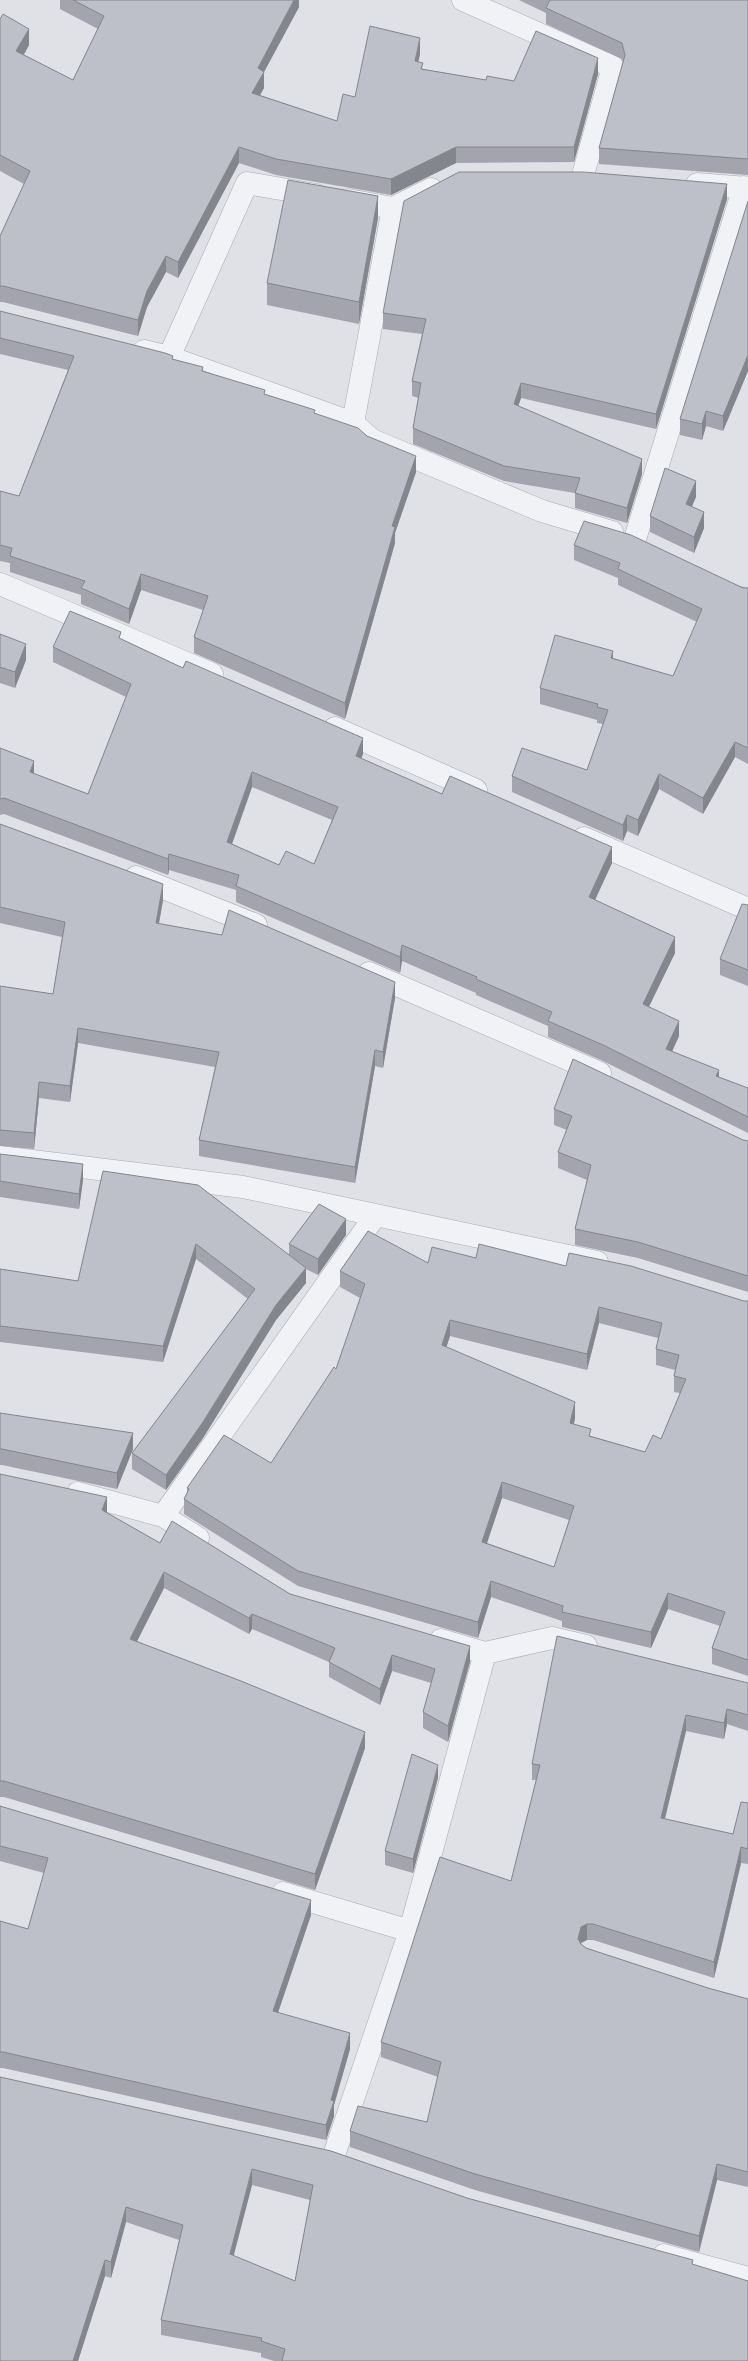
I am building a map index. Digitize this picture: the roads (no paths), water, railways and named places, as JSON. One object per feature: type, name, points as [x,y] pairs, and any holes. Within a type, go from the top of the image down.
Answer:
[{"type":"street","points":[[463,0],[613,67],[583,175]]},
{"type":"street","points":[[559,175],[606,177]]},
{"type":"street","points":[[169,357],[247,183],[393,208],[449,179]]},
{"type":"street","points":[[635,539],[746,188],[675,182]]},
{"type":"street","points":[[353,423],[393,208]]},
{"type":"street","points":[[123,345],[169,357],[353,423],[372,440],[542,511],[635,539],[656,549]]},
{"type":"street","points":[[0,584],[229,682]]},
{"type":"street","points":[[316,720],[492,797]]},
{"type":"street","points":[[565,829],[748,909]]},
{"type":"street","points":[[119,871],[208,904],[275,933]]},
{"type":"street","points":[[348,964],[619,1082]]},
{"type":"street","points":[[0,1157],[243,1187],[619,1267]]},
{"type":"street","points":[[163,1516],[375,1216]]},
{"type":"street","points":[[59,1489],[103,1498],[163,1516],[215,1549]]},
{"type":"street","points":[[423,1635],[485,1652],[552,1638],[604,1650]]},
{"type":"street","points":[[334,2155],[410,1931],[485,1652]]},
{"type":"street","points":[[266,1888],[410,1931]]},
{"type":"street","points":[[311,2149],[356,2162]]},
{"type":"street","points":[[648,2250],[748,2278]]}]
